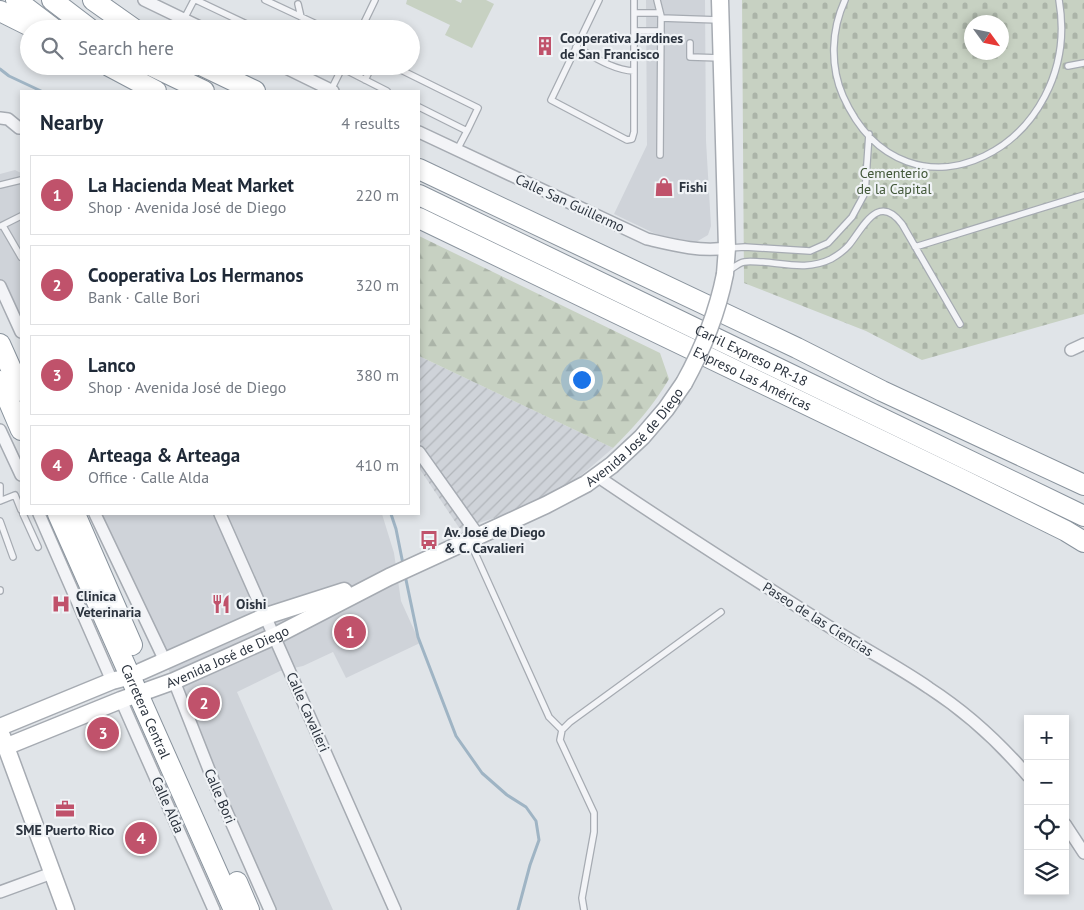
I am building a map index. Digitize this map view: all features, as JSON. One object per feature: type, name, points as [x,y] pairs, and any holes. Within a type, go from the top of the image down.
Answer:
[{"type":"highway","points":[[16,0],[42,20]]},
{"type":"highway","points":[[52,0],[78,20]]},
{"type":"highway","points":[[93,0],[121,20]]},
{"type":"highway","points":[[0,11],[20,21]]},
{"type":"highway","points":[[127,75],[154,90]]},
{"type":"highway","points":[[171,75],[202,90]]},
{"type":"highway","points":[[222,75],[253,90]]},
{"type":"highway","points":[[420,169],[798,348],[882,391],[1078,481]]},
{"type":"highway","name":"Carril Expreso PR-18","points":[[420,195],[1084,516]]},
{"type":"highway","name":"Expreso Las Américas","points":[[420,218],[959,478],[1066,531],[1084,542]]},
{"type":"highway","points":[[0,344],[20,389]]},
{"type":"highway","points":[[0,381],[20,428]]},
{"type":"highway","name":"Carretera Central","points":[[58,515],[234,910]]},
{"type":"highway","name":"Carretera Central","points":[[75,515],[133,685],[249,910]]},
{"type":"street","points":[[144,0],[184,19]]},
{"type":"street","name":"Avenida José de Diego","points":[[0,727],[133,685],[174,681],[275,636],[389,577],[546,505],[586,484],[612,465],[642,437],[666,410],[684,383],[708,334],[718,305],[725,274],[727,248],[720,0]]},
{"type":"street","points":[[300,75],[330,90]]},
{"type":"street","points":[[0,118],[8,118],[19,128]]},
{"type":"street","name":"Calle San Guillermo","points":[[420,132],[646,239],[702,250],[727,248]]},
{"type":"street","points":[[0,286],[20,330]]},
{"type":"street","points":[[1071,350],[1084,344]]},
{"type":"street","points":[[0,430],[20,473]]},
{"type":"street","points":[[420,454],[473,537]]},
{"type":"street","name":"Paseo de las Ciencias","points":[[597,476],[634,502],[840,634],[928,687],[955,706],[1006,750],[1024,771]]},
{"type":"street","name":"Calle Alda","points":[[39,515],[133,685],[214,910]]},
{"type":"street","points":[[95,515],[165,661]]},
{"type":"street","name":"Calle Cavalieri","points":[[220,515],[395,910]]},
{"type":"street","name":"Avenida José de Diego","points":[[2,742],[133,685],[165,661],[266,616],[389,577]]},
{"type":"street","name":"Calle Bori","points":[[174,681],[217,790],[270,910]]},
{"type":"street","points":[[2,742],[66,910]]},
{"type":"street","points":[[1069,830],[1084,853]]},
{"type":"street","points":[[0,892],[52,873]]},
{"type":"lane","points":[[184,19],[195,0],[238,20]]},
{"type":"lane","points":[[365,20],[375,0]]},
{"type":"lane","points":[[599,0],[550,100],[627,140],[632,139],[634,132],[634,0]]},
{"type":"lane","points":[[657,0],[661,31],[660,155]]},
{"type":"lane","points":[[845,0],[835,30],[835,68],[847,103],[860,124],[888,149],[922,164],[958,167],[989,161]]},
{"type":"lane","points":[[1059,0],[1067,23]]},
{"type":"lane","points":[[269,1],[308,20]]},
{"type":"lane","points":[[298,4],[301,17]]},
{"type":"lane","points":[[634,13],[721,20]]},
{"type":"lane","points":[[634,31],[661,31]]},
{"type":"lane","points":[[690,43],[690,58],[721,58]]},
{"type":"lane","points":[[576,48],[614,67],[634,71]]},
{"type":"lane","points":[[1069,59],[1067,69],[1084,62]]},
{"type":"lane","points":[[332,90],[338,75]]},
{"type":"lane","points":[[356,75],[385,90]]},
{"type":"lane","points":[[365,80],[368,75]]},
{"type":"lane","points":[[411,75],[478,108],[456,150]]},
{"type":"lane","points":[[420,108],[467,131]]},
{"type":"lane","points":[[727,248],[810,250],[828,243],[852,217],[866,193],[869,134]]},
{"type":"lane","points":[[0,185],[20,180]]},
{"type":"lane","points":[[915,247],[1084,195]]},
{"type":"lane","points":[[725,274],[742,262],[810,266],[827,261],[839,255],[848,247],[870,216],[877,212],[886,212],[898,218],[960,324]]},
{"type":"lane","points":[[20,216],[1,226],[20,255]]},
{"type":"lane","points":[[0,486],[0,500],[15,495],[20,508]]},
{"type":"lane","points":[[23,515],[38,547]]},
{"type":"lane","points":[[0,521],[13,557]]},
{"type":"lane","points":[[473,537],[549,717],[562,730]]},
{"type":"lane","points":[[584,910],[582,898],[594,832],[594,813],[560,740],[562,730],[570,722],[721,612]]},
{"type":"shaded area","points":[[646,0],[705,0],[706,141],[711,226],[708,235],[696,242],[662,237],[614,214],[647,145]]},
{"type":"shaded area","points":[[15,170],[20,172],[20,330],[0,286],[0,174]]},
{"type":"shaded area","points":[[420,356],[613,448],[578,478],[557,491],[519,510],[460,529],[420,469]]},
{"type":"shaded area","points":[[95,515],[382,515],[394,553],[401,601],[420,643],[346,678],[333,652],[303,666],[280,671],[237,692],[333,910],[270,910],[174,681]]},
{"type":"green space","points":[[407,0],[455,0],[461,3],[462,0],[486,0],[494,4],[472,48],[445,35],[450,25],[406,4]]},
{"type":"green space","name":"Cementerio de la Capital","points":[[742,0],[1084,0],[1084,314],[922,360],[866,331],[744,283]]},
{"type":"green space","points":[[420,236],[660,353],[669,379],[657,398],[613,448],[420,356]]},
{"type":"waterway","points":[[0,69],[9,76],[39,90]]},
{"type":"waterway","points":[[391,515],[403,564]]},
{"type":"waterway","points":[[405,575],[418,637],[456,736],[482,773],[507,795],[526,807],[536,821],[539,840],[518,910]]},
{"type":"place","name":"Cooperativa Jardines de San Francisco","points":[[545,46]]},
{"type":"place","name":"Fishi","points":[[664,187]]},
{"type":"place","name":"Av. José de Diego & C. Cavalieri","points":[[429,540]]},
{"type":"place","name":"Clinica Veterinaria","points":[[61,604]]},
{"type":"place","name":"Oishi","points":[[221,604]]},
{"type":"place","name":"La Hacienda Meat Market","points":[[350,632]]},
{"type":"place","name":"Cooperativa Los Hermanos","points":[[204,703]]},
{"type":"place","name":"Lanco","points":[[103,733]]},
{"type":"place","name":"SME Puerto Rico","points":[[65,809]]},
{"type":"place","name":"Arteaga & Arteaga","points":[[141,838]]}]
